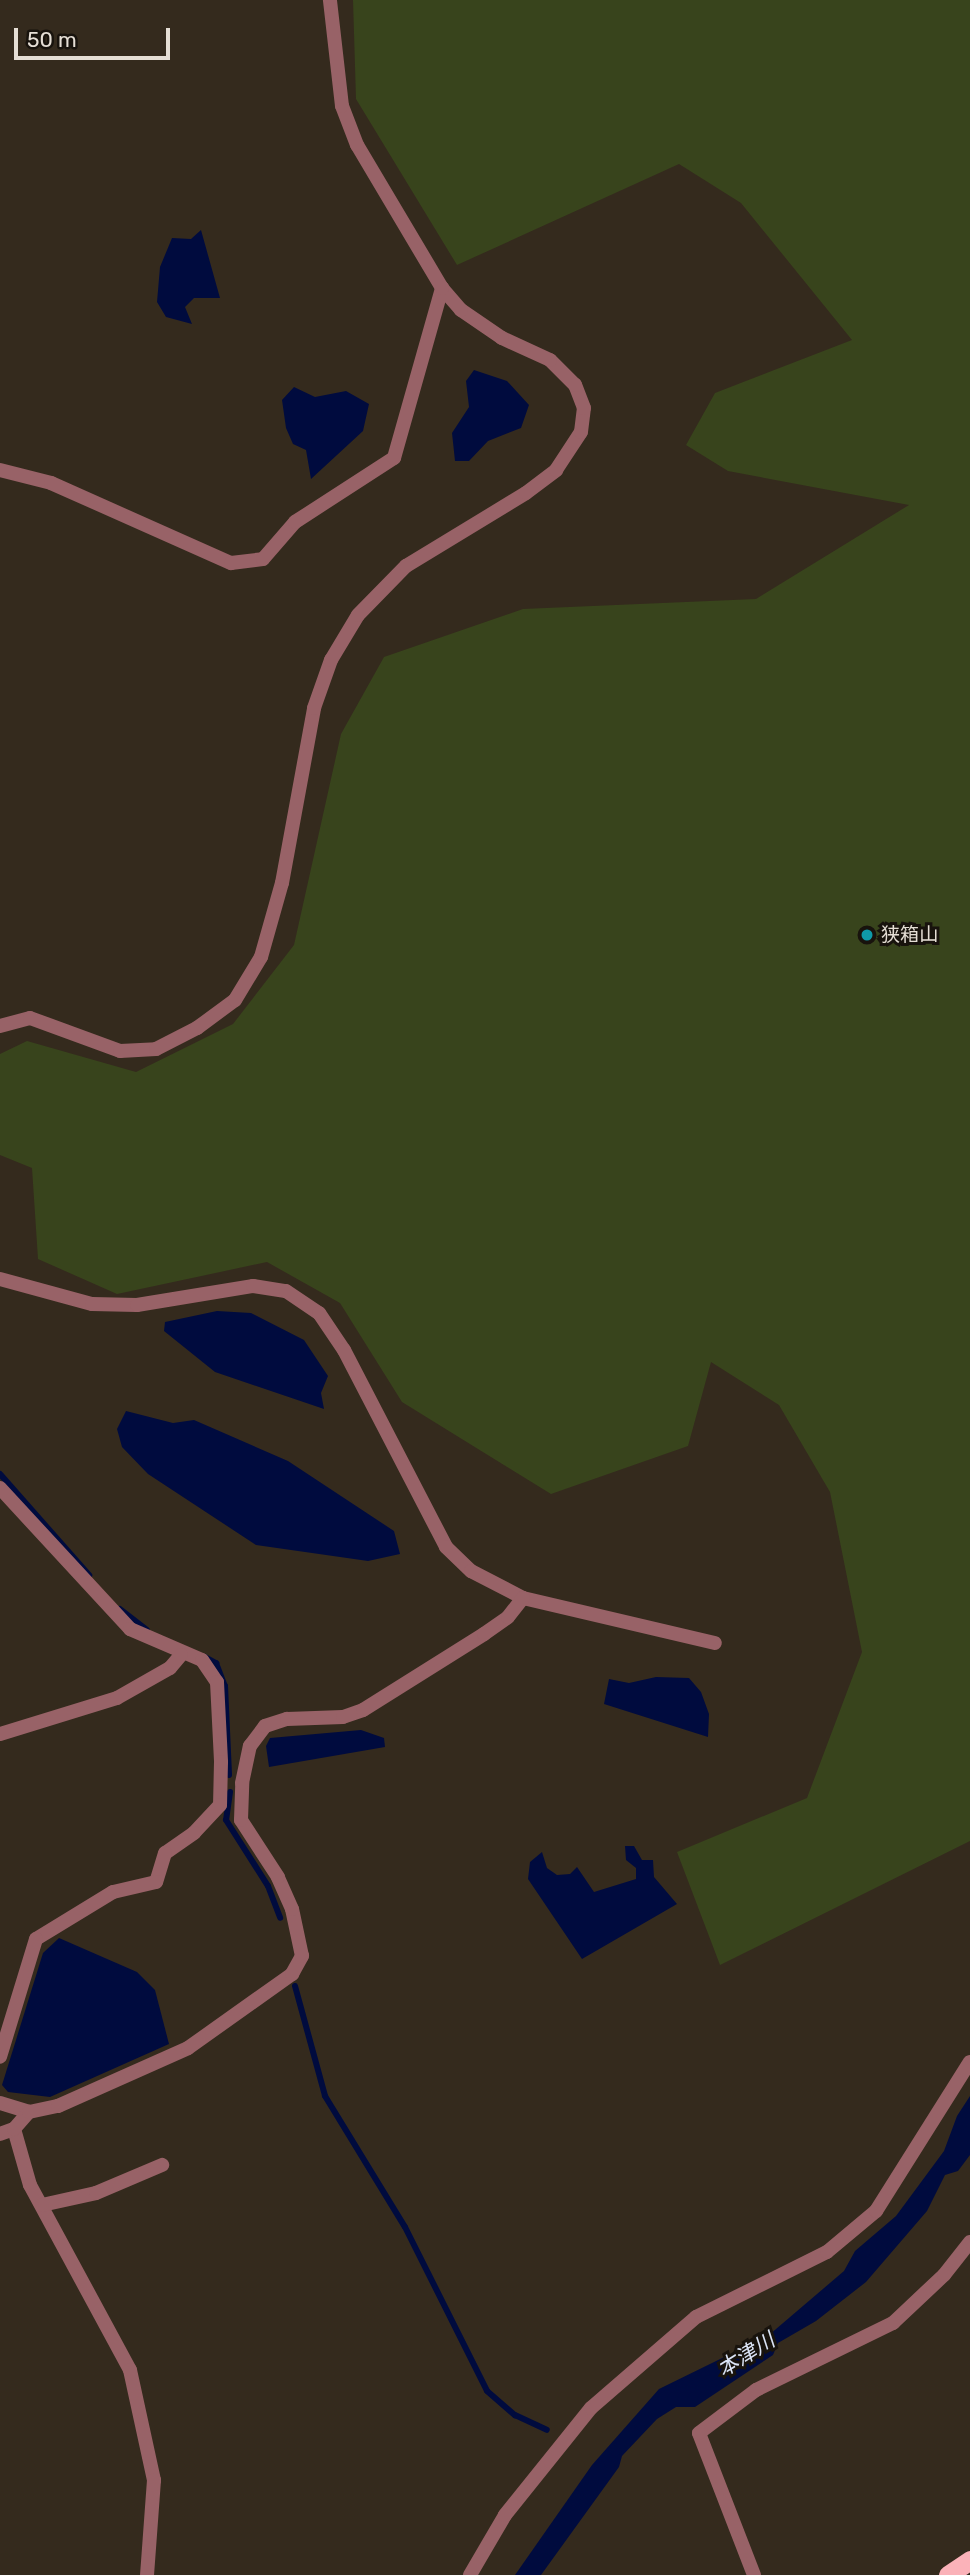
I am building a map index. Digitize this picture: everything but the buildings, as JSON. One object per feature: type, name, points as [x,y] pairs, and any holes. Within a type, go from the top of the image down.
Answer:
[{"type":"highway","points":[[948,2575],[970,2560]]},
{"type":"street","points":[[0,1026],[30,1018],[120,1051],[156,1049],[197,1028],[234,1000],[261,957],[282,883],[314,708],[331,660],[358,615],[406,566],[526,493],[556,470],[580,432],[584,408],[575,385],[550,360],[502,338],[461,310],[442,288],[357,145],[338,83],[330,0]]},
{"type":"street","points":[[0,470],[51,484],[232,563],[263,559],[295,522],[394,458],[442,288]]},
{"type":"street","points":[[0,1279],[92,1304],[137,1305],[253,1286],[286,1291],[319,1313],[344,1350],[446,1547],[471,1572],[523,1598],[715,1643]]},
{"type":"street","points":[[0,1488],[130,1629],[181,1655],[202,1660],[217,1682],[220,1805],[194,1833],[165,1853],[156,1882],[113,1892],[36,1939],[0,2057]]},
{"type":"street","points":[[0,2103],[29,2112],[58,2106],[188,2048],[292,1974],[302,1956],[292,1909],[278,1877],[241,1820],[242,1783],[250,1746],[265,1726],[287,1719],[343,1717],[363,1710],[500,1623],[523,1598]]},
{"type":"street","points":[[0,1734],[117,1698],[170,1668],[181,1655]]},
{"type":"street","points":[[470,2575],[505,2515],[590,2408],[696,2317],[827,2252],[876,2211],[970,2062]]},
{"type":"street","points":[[29,2112],[7,2131],[30,2185],[130,2370],[142,2411],[154,2480],[147,2575]]},
{"type":"street","points":[[42,2204],[96,2193],[162,2165]]},
{"type":"street","points":[[754,2575],[699,2433],[756,2390],[893,2323],[944,2275],[970,2242]]},
{"type":"green space","points":[[353,0],[970,0],[970,1841],[720,1965],[677,1852],[807,1798],[862,1652],[830,1492],[779,1405],[711,1362],[688,1446],[551,1494],[402,1402],[340,1303],[267,1262],[117,1294],[38,1259],[32,1168],[0,1155],[0,1054],[27,1041],[136,1072],[233,1024],[294,945],[341,734],[384,657],[523,609],[756,599],[909,505],[728,471],[686,445],[715,393],[852,340],[741,203],[679,164],[457,265],[356,99]]},
{"type":"water","points":[[201,230],[220,298],[194,298],[185,307],[192,324],[166,317],[157,302],[160,267],[172,238],[191,239]]},
{"type":"water","points":[[474,370],[507,381],[529,405],[521,428],[488,441],[469,461],[455,461],[452,433],[469,407],[466,381]]},
{"type":"water","points":[[294,387],[315,397],[346,391],[369,404],[363,431],[311,479],[306,450],[293,444],[286,428],[282,400]]},
{"type":"water","points":[[217,1311],[251,1313],[304,1340],[328,1376],[321,1393],[324,1409],[215,1372],[164,1331],[165,1322]]},
{"type":"water","points":[[126,1411],[173,1423],[194,1420],[288,1461],[394,1531],[400,1554],[368,1561],[256,1545],[148,1474],[122,1447],[117,1429]]},
{"type":"water","points":[[656,1677],[689,1678],[701,1692],[709,1714],[708,1737],[604,1704],[609,1679],[629,1683]]},
{"type":"water","points":[[361,1730],[384,1738],[385,1747],[269,1767],[266,1746],[270,1738]]},
{"type":"water","points":[[625,1846],[634,1846],[642,1860],[653,1860],[654,1877],[677,1904],[582,1959],[528,1879],[530,1862],[542,1852],[547,1868],[557,1875],[570,1874],[577,1867],[594,1892],[636,1879],[636,1868],[626,1860]]},
{"type":"water","points":[[59,1938],[137,1972],[155,1990],[169,2044],[50,2097],[8,2092],[2,2085],[43,1953]]},
{"type":"water","name":"本津川","points":[[970,2096],[970,2155],[958,2171],[945,2175],[927,2211],[866,2282],[816,2321],[778,2343],[773,2355],[695,2407],[676,2407],[657,2419],[622,2456],[619,2467],[541,2575],[515,2575],[592,2465],[659,2389],[769,2335],[844,2271],[855,2251],[896,2216],[944,2151],[957,2116]]},
{"type":"waterway","points":[[0,1474],[89,1575]]},
{"type":"waterway","points":[[120,1609],[147,1630]]},
{"type":"waterway","points":[[205,1657],[216,1663],[225,1686],[229,1775]]},
{"type":"waterway","points":[[230,1792],[226,1820],[268,1886],[280,1918]]},
{"type":"waterway","points":[[295,1986],[325,2096],[405,2227],[487,2391],[515,2415],[547,2430]]},
{"type":"place","name":"狭箱山","points":[[867,935]]}]
